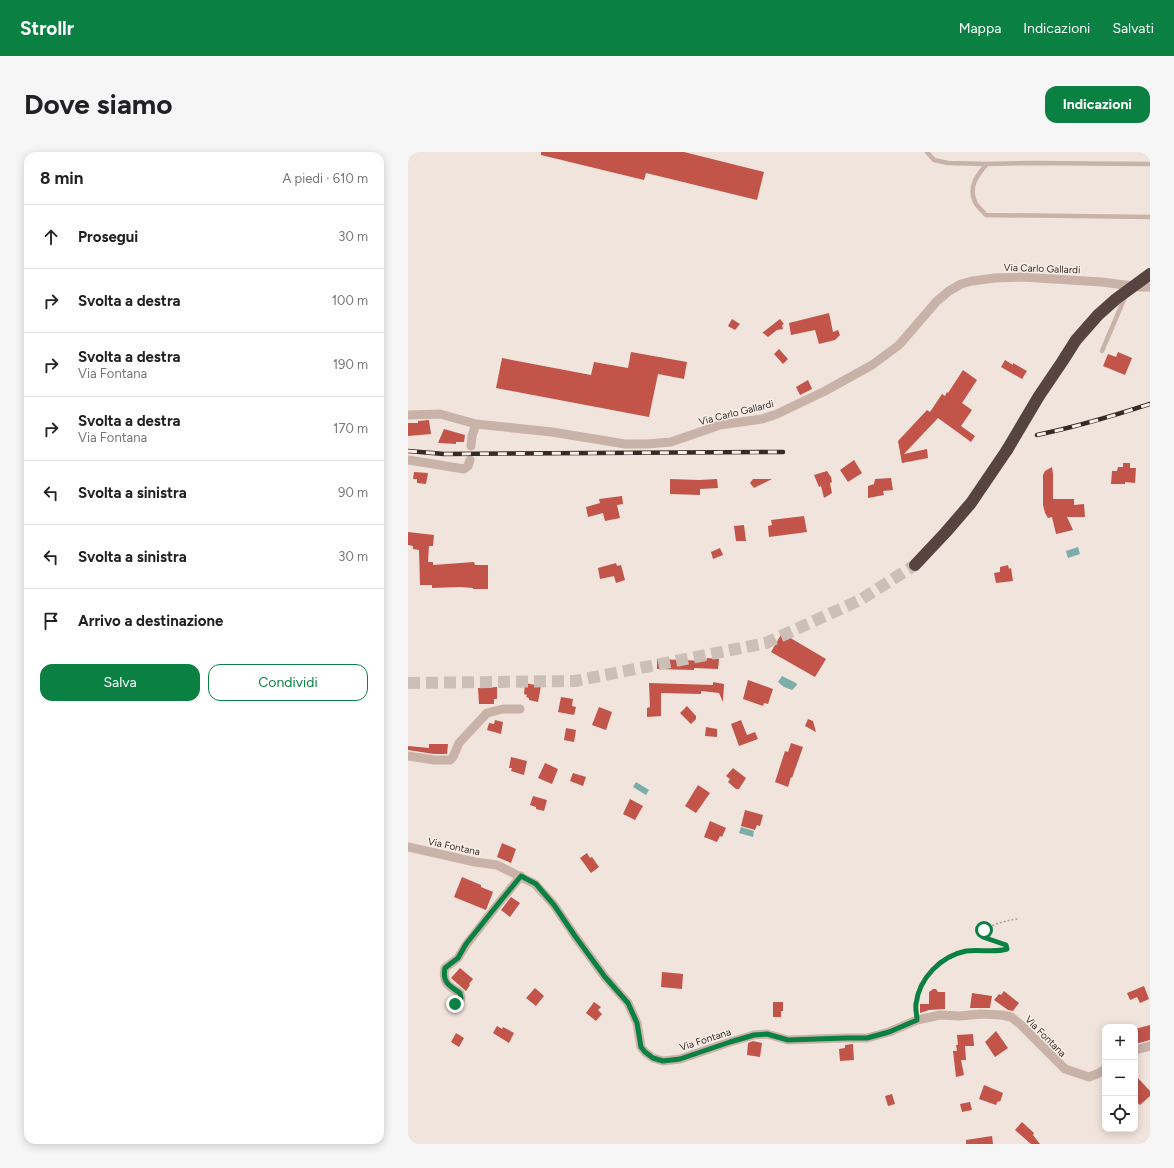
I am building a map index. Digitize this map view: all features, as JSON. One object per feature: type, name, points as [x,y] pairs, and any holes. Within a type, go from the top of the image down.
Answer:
[{"type":"highway","points":[[915,565],[971,503],[1007,450],[1039,396],[1076,340],[1098,315],[1150,274]]},
{"type":"street","name":"Via Carlo Gallardi","points":[[408,414],[440,414],[476,424],[552,432],[625,444],[671,442],[720,426],[762,419],[777,414],[825,391],[872,365],[899,345],[937,302],[949,291],[960,284],[995,278],[1022,277],[1102,282],[1150,287]]},
{"type":"street","points":[[1140,287],[1150,294]]},
{"type":"street","points":[[471,446],[472,436],[476,424]]},
{"type":"street","points":[[408,460],[464,469],[468,466],[470,460]]},
{"type":"street","points":[[408,756],[434,760],[450,760],[453,757],[459,743],[487,714],[503,709],[520,709]]},
{"type":"street","name":"Via Fontana","points":[[408,847],[475,862],[497,865],[536,884],[554,905],[605,977],[628,1003],[637,1023],[641,1047],[653,1058],[663,1061],[680,1059],[730,1042],[760,1034],[767,1034],[788,1040],[867,1038],[889,1032],[917,1020],[940,1015],[960,1016],[981,1014],[1002,1015],[1011,1018],[1021,1025],[1065,1069],[1089,1077],[1102,1071]]},
{"type":"street","points":[[455,1004],[460,1001],[461,996],[460,993],[446,982],[444,978],[445,968],[458,958],[466,944],[521,876]]},
{"type":"street","points":[[1138,1049],[1150,1046]]},
{"type":"lane","points":[[927,152],[934,160],[948,163],[1150,164]]},
{"type":"lane","points":[[987,164],[977,175],[972,191],[976,203],[986,215],[1150,217]]},
{"type":"lane","points":[[1102,351],[1129,286]]},
{"type":"path","points":[[917,1020],[915,1006],[919,990],[927,976],[939,964],[951,956],[966,951],[1001,951],[1007,949],[1006,945],[983,937],[982,934],[984,930],[996,924],[1018,919]]},
{"type":"water","points":[[1078,547],[1080,554],[1068,558],[1066,551]]},
{"type":"water","points":[[782,676],[796,683],[797,685],[792,690],[784,687],[778,682]]},
{"type":"water","points":[[636,782],[649,790],[646,795],[633,787]]},
{"type":"water","points":[[741,827],[754,831],[753,837],[739,833]]},
{"type":"building","points":[[541,152],[684,152],[764,172],[757,200],[646,173],[644,180],[541,155]]},
{"type":"building","points":[[829,313],[833,332],[838,330],[840,335],[835,340],[819,344],[815,330],[791,335],[789,323]]},
{"type":"building","points":[[732,319],[740,324],[735,330],[728,326]]},
{"type":"building","points":[[780,319],[784,324],[782,325],[783,329],[777,330],[768,337],[762,333]]},
{"type":"building","points":[[779,349],[788,359],[783,364],[774,354]]},
{"type":"building","points":[[631,352],[687,362],[684,379],[658,374],[649,417],[496,388],[502,358],[591,375],[594,362],[628,368]]},
{"type":"building","points":[[1118,352],[1132,358],[1125,375],[1103,366],[1108,354],[1116,357]]},
{"type":"building","points":[[1005,360],[1027,371],[1022,379],[1001,367]]},
{"type":"building","points":[[963,370],[977,380],[962,403],[972,410],[961,426],[975,436],[971,442],[938,418],[904,454],[927,449],[928,458],[902,463],[898,441],[927,410],[930,412],[942,394],[945,396],[947,392],[948,393]]},
{"type":"building","points":[[808,380],[812,389],[800,395],[796,387]]},
{"type":"building","points":[[429,420],[431,434],[408,436],[408,423],[418,423],[418,421]]},
{"type":"building","points":[[444,429],[465,435],[464,442],[456,442],[456,444],[438,443]]},
{"type":"building","points":[[854,460],[862,473],[848,482],[840,470]]},
{"type":"building","points":[[1123,463],[1130,463],[1130,468],[1136,468],[1135,483],[1125,482],[1125,484],[1111,484],[1112,471],[1117,471],[1118,467],[1123,467]]},
{"type":"building","points":[[1052,467],[1053,499],[1074,499],[1074,505],[1084,504],[1085,517],[1067,517],[1073,530],[1056,534],[1052,517],[1048,518],[1043,505],[1043,475],[1045,471]]},
{"type":"building","points":[[827,471],[831,477],[832,482],[830,483],[832,493],[824,498],[821,486],[819,487],[814,475]]},
{"type":"building","points":[[414,472],[428,473],[426,484],[417,483],[417,479],[413,479]]},
{"type":"building","points":[[891,478],[893,490],[883,491],[884,495],[868,498],[868,486],[874,484],[875,479]]},
{"type":"building","points":[[670,479],[717,479],[718,488],[700,489],[700,495],[670,494]]},
{"type":"building","points":[[753,479],[772,479],[754,488],[750,483]]},
{"type":"building","points":[[622,496],[623,504],[617,505],[620,518],[605,521],[603,513],[588,517],[586,507],[600,503],[599,499]]},
{"type":"building","points":[[804,516],[807,532],[769,537],[768,526],[772,525],[771,520]]},
{"type":"building","points":[[744,525],[746,541],[736,541],[734,526]]},
{"type":"building","points":[[408,532],[434,535],[433,546],[429,546],[428,562],[433,562],[433,565],[474,562],[475,565],[488,565],[488,589],[460,587],[432,588],[432,585],[420,585],[419,550],[413,549],[413,546],[408,545]]},
{"type":"building","points":[[720,548],[723,555],[713,559],[711,552]]},
{"type":"building","points":[[616,563],[617,566],[621,565],[625,580],[616,583],[614,576],[600,579],[598,568]]},
{"type":"building","points":[[1008,565],[1009,569],[1011,568],[1013,581],[996,583],[994,573],[1000,572],[1000,567]]},
{"type":"building","points":[[782,633],[826,659],[815,677],[771,652]]},
{"type":"building","points":[[707,658],[719,659],[718,669],[657,669],[657,659],[706,661]]},
{"type":"building","points":[[748,680],[773,689],[768,704],[764,703],[763,706],[743,699]]},
{"type":"building","points":[[713,682],[724,684],[723,702],[719,693],[701,691],[701,694],[661,693],[661,716],[647,717],[647,708],[650,707],[649,683],[713,685]]},
{"type":"building","points":[[525,683],[541,686],[538,702],[529,700],[529,698],[526,697],[527,695],[524,694]]},
{"type":"building","points":[[497,687],[497,699],[494,699],[494,704],[479,704],[478,688]]},
{"type":"building","points":[[561,697],[573,699],[572,706],[576,707],[574,715],[558,712]]},
{"type":"building","points":[[687,706],[696,716],[696,719],[691,724],[680,713]]},
{"type":"building","points":[[599,707],[612,712],[606,730],[592,725]]},
{"type":"building","points":[[808,719],[813,721],[816,732],[805,726]]},
{"type":"building","points":[[495,720],[503,722],[501,734],[487,730],[489,723],[494,724]]},
{"type":"building","points":[[741,720],[747,735],[755,732],[758,739],[739,746],[731,724]]},
{"type":"building","points":[[706,727],[717,729],[717,737],[705,736]]},
{"type":"building","points":[[566,728],[576,730],[574,742],[564,740]]},
{"type":"building","points":[[791,743],[803,747],[788,787],[775,782],[785,751],[788,752]]},
{"type":"building","points":[[429,744],[448,744],[447,754],[434,754],[408,750],[408,746],[429,748]]},
{"type":"building","points":[[511,757],[527,761],[524,775],[511,771],[512,768],[509,768]]},
{"type":"building","points":[[545,763],[558,769],[552,784],[538,778]]},
{"type":"building","points":[[733,768],[746,778],[739,789],[736,789],[728,782],[730,779],[726,776]]},
{"type":"building","points":[[573,773],[586,777],[583,786],[570,781]]},
{"type":"building","points":[[698,785],[710,793],[696,813],[685,806]]},
{"type":"building","points":[[533,796],[547,800],[544,811],[536,809],[536,807],[530,805]]},
{"type":"building","points":[[630,799],[643,806],[635,820],[623,814]]},
{"type":"building","points":[[745,810],[763,815],[760,826],[757,825],[755,830],[741,826]]},
{"type":"building","points":[[710,821],[726,828],[722,837],[720,836],[717,842],[704,837]]},
{"type":"building","points":[[502,843],[516,849],[511,863],[497,857]]},
{"type":"building","points":[[587,853],[599,867],[591,873],[580,858]]},
{"type":"building","points":[[462,877],[493,892],[486,910],[454,897]]},
{"type":"building","points":[[511,897],[520,903],[510,917],[501,910]]},
{"type":"building","points":[[460,968],[473,979],[466,991],[451,978]]},
{"type":"building","points":[[662,972],[683,974],[682,989],[661,987]]},
{"type":"building","points":[[1144,986],[1149,999],[1140,1003],[1137,997],[1130,1000],[1127,993]]},
{"type":"building","points":[[535,988],[544,996],[536,1006],[526,998]]},
{"type":"building","points":[[936,989],[938,992],[945,992],[945,1009],[929,1010],[920,1013],[920,1004],[929,1004],[929,992]]},
{"type":"building","points":[[1004,991],[1019,1003],[1013,1011],[1008,1010],[994,1000]]},
{"type":"building","points":[[972,993],[992,996],[990,1008],[970,1008]]},
{"type":"building","points":[[594,1002],[601,1007],[598,1010],[602,1014],[596,1021],[586,1013]]},
{"type":"building","points":[[773,1002],[783,1002],[781,1017],[773,1017]]},
{"type":"building","points":[[1150,1025],[1150,1040],[1138,1043],[1138,1028]]},
{"type":"building","points":[[497,1026],[502,1029],[503,1027],[514,1033],[509,1043],[493,1033]]},
{"type":"building","points":[[996,1031],[1008,1048],[995,1057],[985,1042]]},
{"type":"building","points":[[456,1033],[464,1038],[459,1047],[451,1042]]},
{"type":"building","points":[[973,1034],[974,1046],[965,1046],[966,1060],[961,1060],[964,1075],[956,1077],[953,1051],[957,1051],[957,1035]]},
{"type":"building","points":[[753,1041],[762,1043],[760,1057],[747,1055],[748,1043]]},
{"type":"building","points":[[853,1044],[854,1060],[840,1061],[839,1049],[845,1048],[845,1045]]},
{"type":"building","points":[[1138,1078],[1150,1091],[1150,1096],[1140,1105],[1138,1103]]},
{"type":"building","points":[[984,1085],[1003,1093],[1000,1102],[998,1101],[996,1105],[979,1099]]},
{"type":"building","points":[[892,1094],[895,1104],[888,1106],[885,1096]]},
{"type":"building","points":[[970,1102],[972,1110],[962,1112],[960,1104]]},
{"type":"building","points":[[1022,1122],[1034,1133],[1033,1135],[1040,1144],[1031,1144],[1015,1130]]},
{"type":"building","points":[[992,1136],[993,1144],[966,1144],[966,1140]]},
{"type":"tunnel","points":[[408,683],[575,681],[766,643],[860,600],[915,565]]},
{"type":"railway","points":[[1037,435],[1094,421],[1150,404]]},
{"type":"railway","points":[[408,451],[444,454],[783,452]]},
{"type":"route","points":[[455,1004],[459,1003],[461,996],[460,993],[446,982],[444,978],[445,968],[458,958],[466,944],[521,876],[536,884],[554,905],[605,977],[628,1003],[637,1023],[641,1047],[653,1058],[663,1061],[680,1059],[754,1035],[767,1034],[788,1040],[867,1038],[902,1027],[917,1020],[915,1006],[919,990],[927,976],[939,964],[951,956],[966,951],[1001,951],[1007,949],[1006,945],[983,937],[982,934],[984,930]]}]
